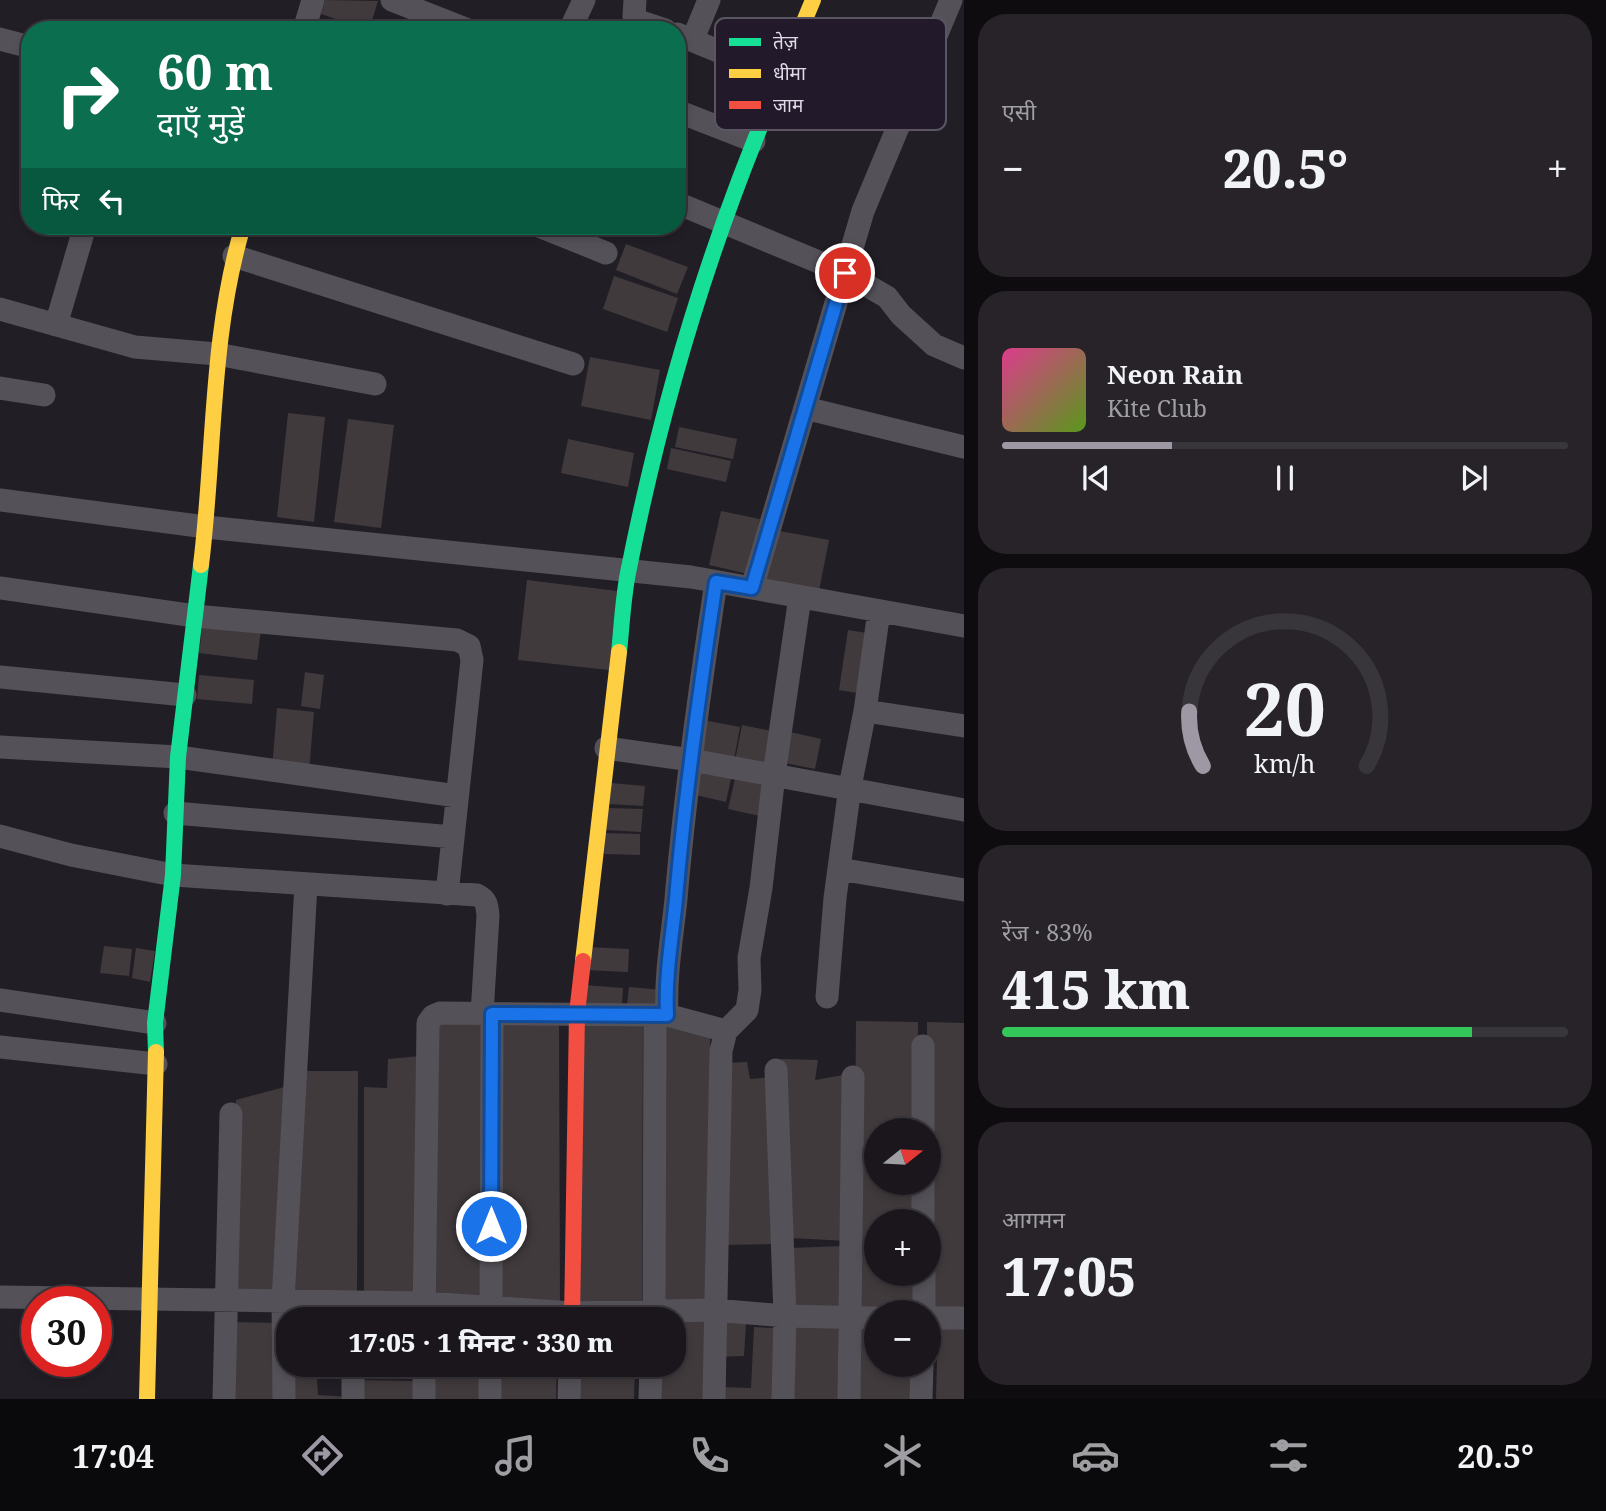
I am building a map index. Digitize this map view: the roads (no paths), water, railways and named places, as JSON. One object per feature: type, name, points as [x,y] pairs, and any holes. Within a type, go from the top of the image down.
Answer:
[{"type":"street","points":[[307,21],[313,0]]},
{"type":"street","points":[[392,0],[445,21]]},
{"type":"street","points":[[574,21],[584,0]]},
{"type":"street","points":[[635,0],[634,16],[640,21]]},
{"type":"street","points":[[686,35],[709,0]]},
{"type":"street","points":[[806,18],[813,0]]},
{"type":"street","points":[[943,18],[951,0]]},
{"type":"street","points":[[686,37],[715,50]]},
{"type":"street","points":[[0,39],[21,45]]},
{"type":"street","points":[[686,115],[715,126]]},
{"type":"street","points":[[726,130],[754,141]]},
{"type":"street","points":[[572,1307],[577,1013],[628,570],[680,354],[759,130]]},
{"type":"street","points":[[752,588],[863,211],[897,130]]},
{"type":"street","points":[[686,207],[845,273],[887,297],[901,315],[934,345],[964,358]]},
{"type":"street","points":[[56,325],[82,235]]},
{"type":"street","points":[[147,1399],[155,1023],[173,875],[178,757],[206,527],[217,354],[234,256],[240,235]]},
{"type":"street","points":[[561,235],[606,253]]},
{"type":"street","points":[[234,256],[573,364]]},
{"type":"street","points":[[0,309],[135,347],[217,354],[375,384]]},
{"type":"street","points":[[0,388],[44,395]]},
{"type":"street","points":[[805,408],[964,447]]},
{"type":"street","points":[[0,500],[206,527],[628,570],[716,582],[964,626]]},
{"type":"street","points":[[654,1307],[661,1015],[691,760],[716,582]]},
{"type":"street","points":[[0,588],[195,616],[457,640],[469,646],[472,660],[447,894]]},
{"type":"street","points":[[714,1399],[721,1051],[726,1031],[747,1010],[750,990],[749,958],[800,597]]},
{"type":"street","points":[[827,997],[835,898],[879,611]]},
{"type":"street","points":[[0,677],[185,695]]},
{"type":"street","points":[[865,712],[964,726]]},
{"type":"street","points":[[0,747],[178,757],[457,796]]},
{"type":"street","points":[[606,748],[691,760],[964,810]]},
{"type":"street","points":[[175,813],[453,837]]},
{"type":"street","points":[[0,836],[71,855],[173,875],[477,895],[484,899],[487,904],[491,1307]]},
{"type":"street","points":[[839,869],[964,890]]},
{"type":"street","points":[[284,1399],[284,1301],[306,884]]},
{"type":"street","points":[[0,1000],[155,1023]]},
{"type":"street","points":[[424,1307],[428,1023],[433,1016],[440,1013],[661,1015],[726,1031]]},
{"type":"street","points":[[923,1046],[923,1118]]},
{"type":"street","points":[[0,1047],[156,1064]]},
{"type":"street","points":[[776,1070],[785,1316],[783,1399]]},
{"type":"street","points":[[849,1399],[853,1077]]},
{"type":"street","points":[[224,1399],[231,1114]]},
{"type":"street","points":[[0,1297],[284,1301],[326,1307]]},
{"type":"street","points":[[686,1312],[715,1310],[785,1316],[864,1318]]},
{"type":"street","points":[[941,1318],[964,1318]]},
{"type":"street","points":[[353,1377],[353,1399]]},
{"type":"street","points":[[424,1377],[424,1399]]},
{"type":"street","points":[[490,1377],[490,1399]]},
{"type":"street","points":[[569,1399],[570,1377]]},
{"type":"street","points":[[650,1399],[651,1377]]},
{"type":"street","points":[[921,1399],[922,1377]]}]
